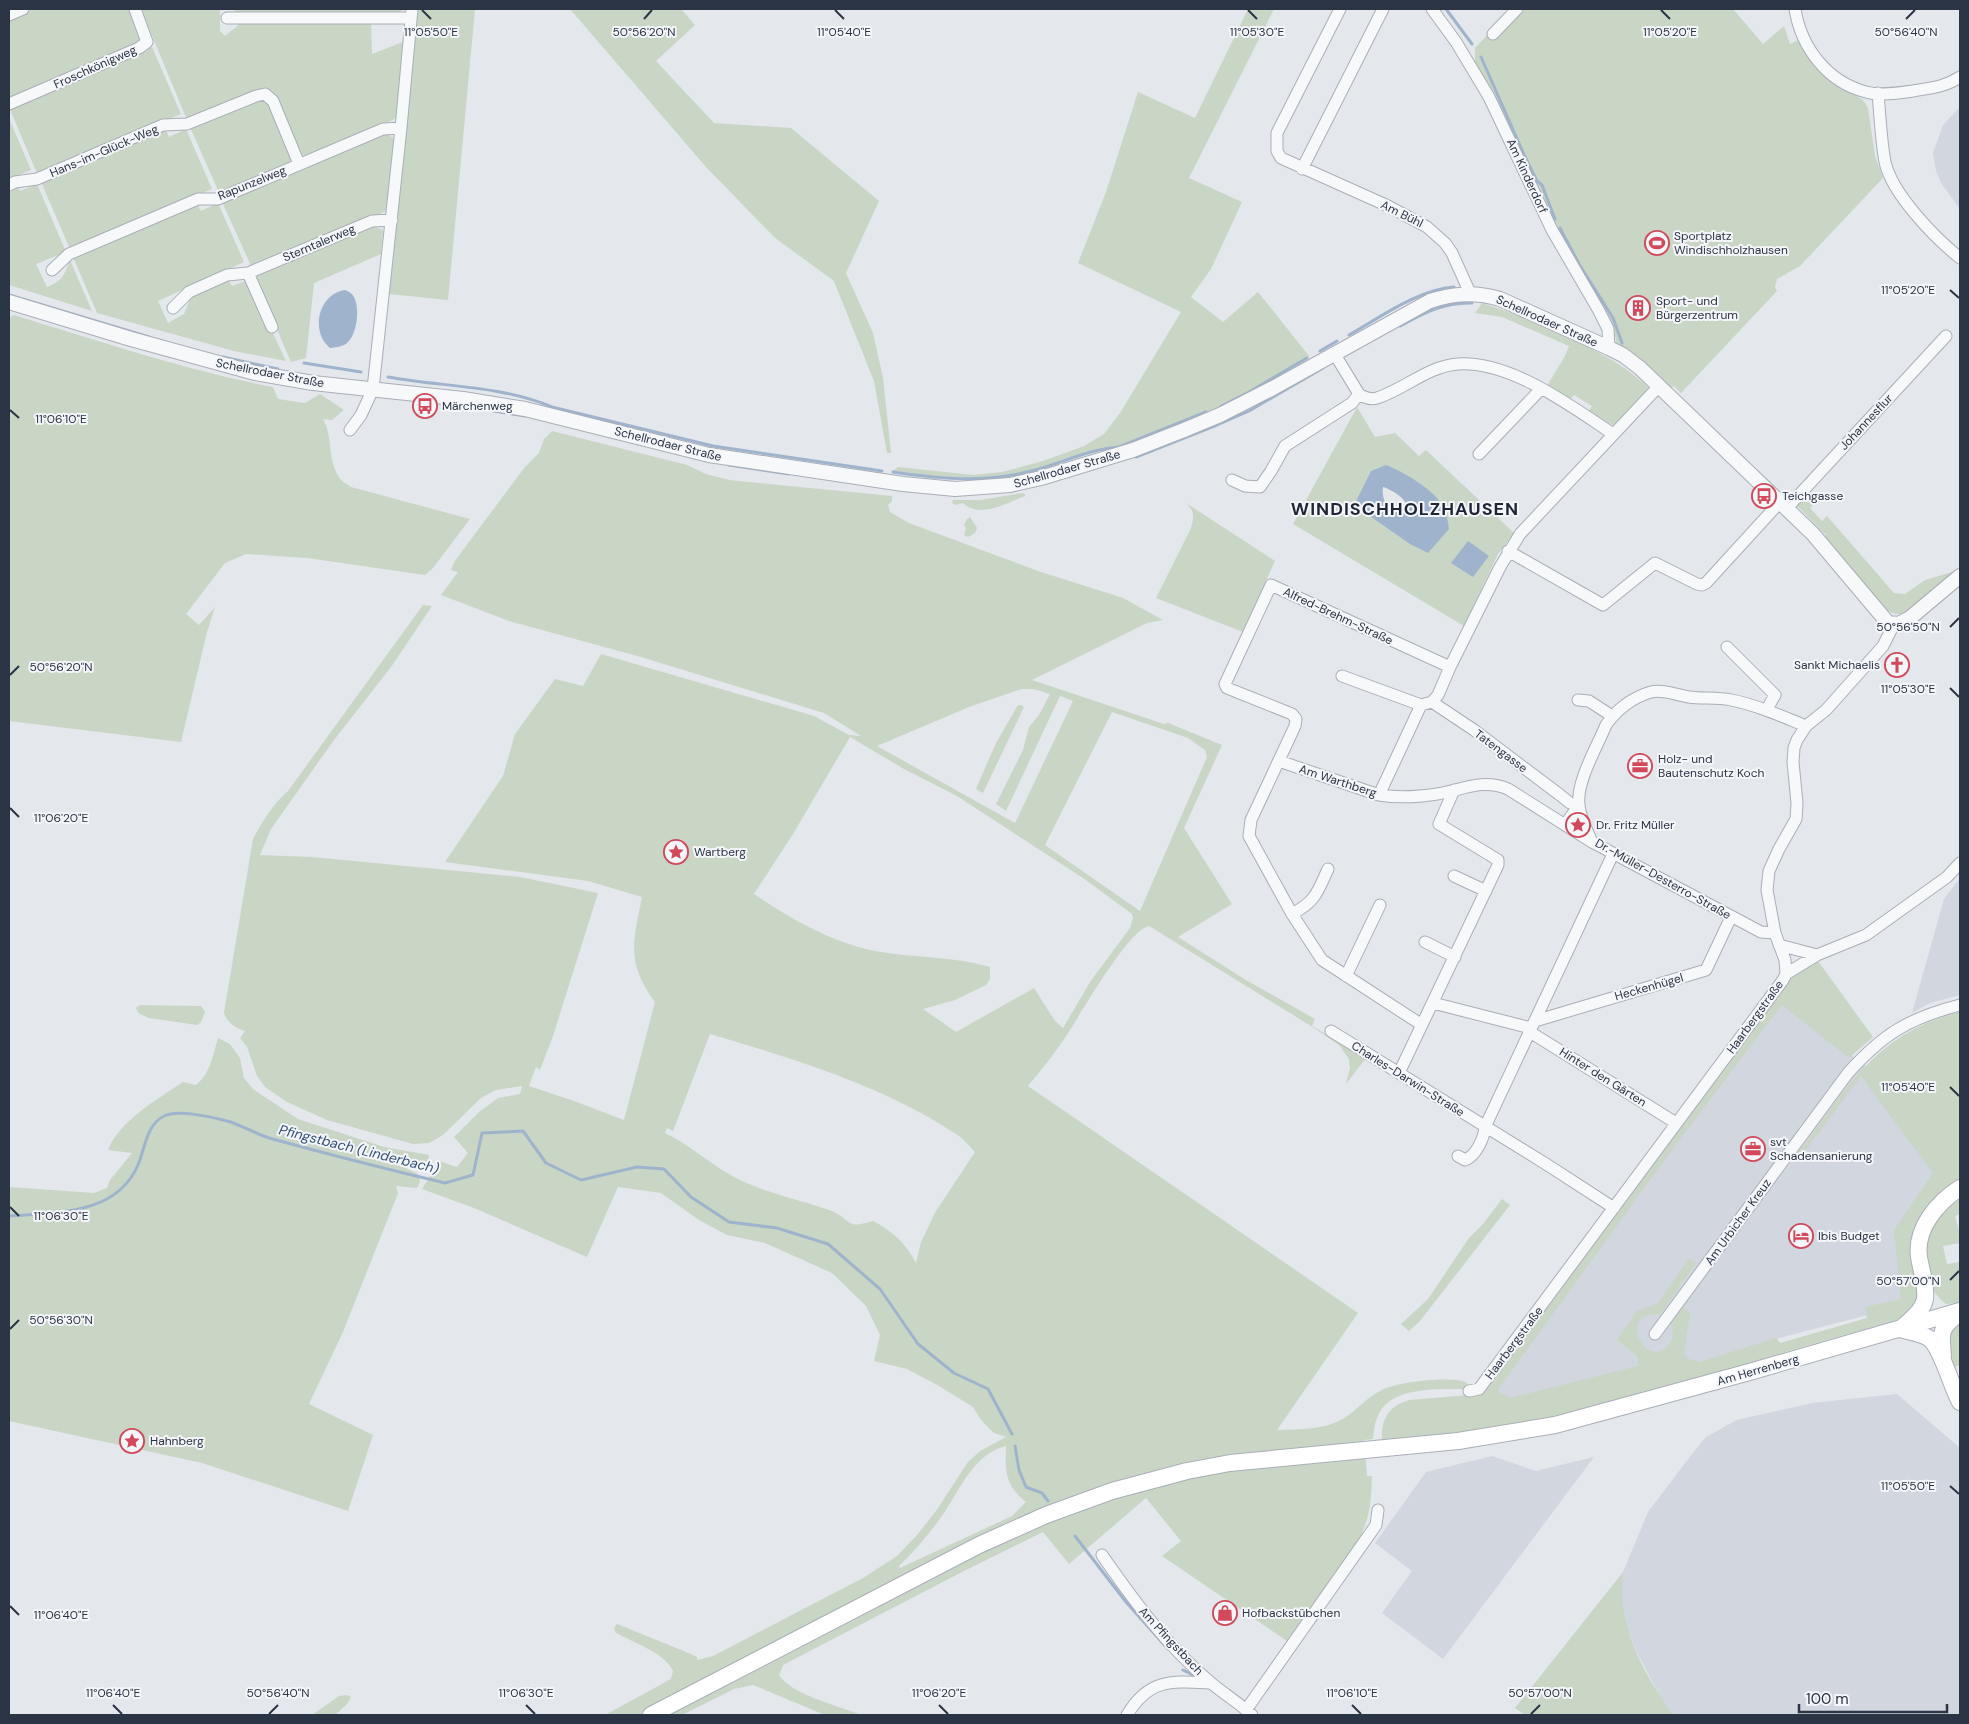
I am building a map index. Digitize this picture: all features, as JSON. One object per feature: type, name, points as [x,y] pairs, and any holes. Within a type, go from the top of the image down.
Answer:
[{"type":"main road","points":[[1960,1188],[1946,1197],[1935,1209],[1925,1226],[1918,1254],[1925,1299],[1922,1308],[1900,1329],[1930,1339],[1936,1346],[1953,1390],[1960,1402]]},
{"type":"main road","points":[[1924,1285],[1930,1297],[1939,1305],[1960,1311]]},
{"type":"main road","points":[[1944,1363],[1941,1335],[1944,1326],[1960,1311]]},
{"type":"main road","name":"Am Herrenberg","points":[[651,1715],[979,1545],[1046,1515],[1112,1491],[1187,1471],[1230,1463],[1458,1440],[1555,1425],[1960,1311]]},
{"type":"street","points":[[9,15],[23,9]]},
{"type":"street","name":"Froschkönigweg","points":[[9,104],[139,48],[147,42],[135,9]]},
{"type":"street","name":"Am Bühl","points":[[1340,9],[1277,134],[1277,151],[1281,158],[1302,169],[1388,206],[1433,231],[1452,252],[1470,293]]},
{"type":"street","points":[[1302,169],[1383,9]]},
{"type":"street","name":"Am Kinderdorf","points":[[1432,9],[1456,42],[1489,97],[1552,230],[1608,328],[1609,348]]},
{"type":"street","points":[[1493,34],[1517,9]]},
{"type":"street","points":[[1795,9],[1802,37],[1808,49],[1818,61],[1847,84],[1866,92],[1878,93],[1934,88],[1949,84],[1960,77]]},
{"type":"street","points":[[227,18],[412,13],[373,389],[361,415],[350,430]]},
{"type":"street","points":[[1878,93],[1885,163],[1891,179],[1909,206],[1928,228],[1960,258]]},
{"type":"street","name":"Hans-im-Glück-Weg","points":[[9,185],[37,179],[163,125],[186,124],[265,94],[273,101],[300,164]]},
{"type":"street","name":"Rapunzelweg","points":[[52,270],[69,254],[198,199],[218,199],[383,129],[401,128]]},
{"type":"street","name":"Sterntalerweg","points":[[173,308],[188,292],[227,275],[248,274],[372,221],[392,220]]},
{"type":"street","points":[[248,274],[272,327]]},
{"type":"street","name":"Schellrodaer Straße","points":[[9,302],[140,342],[255,373],[313,383],[463,399],[525,409],[710,455],[903,484],[955,489],[1010,486],[1114,456],[1167,437],[1220,415],[1273,388],[1430,301],[1447,296],[1470,293],[1500,299],[1609,348],[1631,361],[1784,505],[1813,534],[1882,617],[1894,624]]},
{"type":"street","name":"Johannesflur","points":[[1508,550],[1603,605],[1656,563],[1702,585],[1784,505],[1946,336]]},
{"type":"street","points":[[1334,353],[1359,394],[1370,399],[1377,398],[1423,374],[1449,365],[1459,364],[1495,369],[1517,376],[1541,389],[1613,434]]},
{"type":"street","points":[[1379,795],[1427,703],[1438,695],[1508,550],[1520,534],[1659,386]]},
{"type":"street","points":[[1478,454],[1541,389]]},
{"type":"street","points":[[1232,480],[1245,486],[1260,487],[1272,471],[1285,446],[1352,403],[1359,394]]},
{"type":"street","points":[[1894,624],[1899,624],[1910,618],[1960,576]]},
{"type":"street","name":"Alfred-Brehm-Straße","points":[[1422,1026],[1322,960],[1292,914],[1249,836],[1251,820],[1295,726],[1296,719],[1292,714],[1225,686],[1271,585],[1450,667]]},
{"type":"street","name":"Haarbergstraße","points":[[1469,1391],[1479,1390],[1786,974],[1785,960],[1775,934],[1767,897],[1769,871],[1796,819],[1797,803],[1793,754],[1797,740],[1806,726],[1826,710],[1883,646],[1894,624]]},
{"type":"street","points":[[1727,647],[1775,695],[1767,710]]},
{"type":"street","name":"Tatengasse","points":[[1342,676],[1427,703],[1474,730],[1565,799],[1579,805]]},
{"type":"street","name":"Dr.-Müller-Desterro-Straße","points":[[1775,934],[1761,932],[1731,917],[1592,842],[1582,820],[1579,805],[1582,784],[1606,725],[1612,716],[1634,700],[1656,691],[1692,697],[1730,700],[1767,710],[1806,726]]},
{"type":"street","points":[[1578,700],[1589,701],[1612,716]]},
{"type":"street","name":"Am Warthberg","points":[[1278,761],[1379,795],[1392,797],[1437,794],[1487,783],[1498,785],[1508,789],[1592,842]]},
{"type":"street","points":[[1399,1073],[1499,861],[1439,824],[1454,790]]},
{"type":"street","points":[[1565,825],[1579,805]]},
{"type":"street","points":[[1458,1156],[1465,1160],[1470,1158],[1484,1136],[1485,1127],[1613,854]]},
{"type":"street","points":[[1786,974],[1817,955],[1866,935],[1947,877],[1960,863]]},
{"type":"street","points":[[1292,914],[1308,905],[1314,899],[1328,869]]},
{"type":"street","points":[[1454,876],[1486,891]]},
{"type":"street","points":[[1346,976],[1380,905]]},
{"type":"street","name":"Heckenhügel","points":[[1532,1027],[1706,970],[1731,917]]},
{"type":"street","points":[[1425,942],[1455,957]]},
{"type":"street","points":[[1779,945],[1817,955]]},
{"type":"street","name":"Hinter den Gärten","points":[[1433,1003],[1532,1027],[1676,1124]]},
{"type":"street","name":"Am Urbicher Kreuz","points":[[1655,1334],[1858,1061],[1880,1040],[1900,1027],[1933,1012],[1960,1005]]},
{"type":"street","name":"Charles-Darwin-Straße","points":[[1330,1031],[1614,1208]]},
{"type":"street","points":[[1249,1712],[1376,1526],[1378,1510]]},
{"type":"street","name":"Am Pfingstbach","points":[[1102,1555],[1145,1615],[1211,1683],[1249,1712]]},
{"type":"street","points":[[1127,1715],[1142,1694],[1152,1687],[1181,1683],[1211,1683]]},
{"type":"shaded area","points":[[1960,107],[1960,209],[1941,183],[1936,171],[1933,153],[1943,125]]},
{"type":"shaded area","points":[[1960,878],[1960,995],[1930,1003],[1912,1013],[1944,899]]},
{"type":"shaded area","points":[[1781,1000],[1872,1071],[1944,1174],[1906,1305],[1787,1336],[1658,1374],[1521,1409],[1490,1392]]},
{"type":"shaded area","points":[[1897,1394],[1960,1448],[1960,1715],[1674,1715],[1660,1696],[1636,1651],[1626,1627],[1621,1592],[1623,1572],[1648,1512],[1706,1437],[1737,1420],[1812,1403]]},
{"type":"shaded area","points":[[1492,1456],[1536,1471],[1594,1457],[1443,1659],[1382,1613],[1412,1571],[1375,1543],[1426,1472]]},
{"type":"green space","points":[[34,9],[131,9],[141,37],[138,43],[9,98],[9,20]]},
{"type":"green space","points":[[141,9],[220,9],[220,31],[225,36],[241,23],[371,21],[372,54],[403,42],[397,116],[393,120],[306,156],[300,154],[272,93],[268,89],[258,90],[187,120]]},
{"type":"green space","points":[[232,9],[403,9],[398,14],[241,15]]},
{"type":"green space","points":[[417,9],[475,9],[448,300],[389,294]]},
{"type":"green space","points":[[570,9],[681,9],[695,25],[656,61],[714,123],[791,128],[879,201],[846,273],[873,333],[883,378],[891,453],[887,453],[874,381],[834,281],[775,238],[706,167]]},
{"type":"green space","points":[[1248,9],[1274,9],[1189,178],[1242,202],[1211,269],[1191,297],[1223,322],[1258,292],[1309,356],[1249,391],[1219,405],[1221,406],[1119,446],[1108,447],[1030,470],[996,476],[962,478],[893,471],[898,467],[973,475],[1002,472],[1043,461],[1084,446],[1104,434],[1120,413],[1181,312],[1078,263],[1106,192],[1138,92],[1195,118]]},
{"type":"green space","points":[[1513,9],[1733,9],[1763,44],[1784,26],[1790,44],[1798,40],[1816,68],[1863,100],[1868,108],[1875,156],[1883,178],[1800,266],[1777,279],[1775,287],[1777,291],[1681,393],[1674,386],[1669,389],[1617,344],[1612,323],[1551,218],[1475,64],[1475,48]]},
{"type":"green space","points":[[152,47],[181,114],[38,176],[9,107]]},
{"type":"green space","points":[[261,99],[268,104],[291,157],[289,165],[220,195],[190,127]]},
{"type":"green space","points":[[9,118],[31,170],[9,179]]},
{"type":"green space","points":[[186,129],[212,189],[70,249],[41,182],[166,130],[169,137]]},
{"type":"green space","points":[[383,134],[389,135],[394,139],[386,209],[384,212],[252,268],[222,202]]},
{"type":"green space","points":[[16,184],[20,191],[37,184],[66,252],[36,264],[47,287],[62,277],[70,260],[92,311],[9,285],[9,187]]},
{"type":"green space","points":[[218,203],[244,262],[158,301],[168,323],[184,314],[191,297],[228,279],[232,286],[248,280],[286,361],[234,351],[97,313],[73,257],[197,204],[201,211]]},
{"type":"green space","points":[[373,226],[383,230],[381,254],[314,283],[306,358],[291,362],[254,276]]},
{"type":"green space","points":[[1482,303],[1530,321],[1594,350],[1617,363],[1649,388],[1613,425],[1588,412],[1592,406],[1574,395],[1570,400],[1547,386],[1569,346],[1502,317],[1475,313]]},
{"type":"green space","points":[[14,315],[175,364],[273,387],[278,399],[305,403],[320,394],[344,410],[332,420],[323,419],[328,433],[335,470],[343,481],[351,487],[470,519],[433,568],[425,575],[307,558],[246,554],[225,563],[186,614],[199,625],[215,607],[207,632],[181,742],[9,721],[9,318]]},
{"type":"green space","points":[[1357,407],[1375,437],[1395,433],[1419,456],[1426,450],[1514,533],[1498,554],[1464,626],[1293,524]],"holes":[[[1371,471],[1449,529],[1354,505]]]},
{"type":"green space","points":[[552,431],[687,465],[706,474],[729,480],[892,496],[892,501],[888,505],[890,512],[909,523],[1038,571],[1123,598],[1163,620],[1147,623],[1032,680],[1164,724],[1168,723],[1222,745],[1184,828],[1232,904],[1178,937],[1246,980],[1315,1019],[1312,1026],[1366,1058],[1346,1084],[1350,1068],[1349,1059],[1339,1045],[1149,926],[1140,931],[1129,942],[1092,994],[1065,1038],[1028,1086],[1358,1313],[1277,1430],[1310,1428],[1334,1423],[1346,1417],[1376,1393],[1389,1387],[1423,1381],[1457,1380],[1465,1382],[1475,1389],[1420,1391],[1394,1398],[1384,1406],[1374,1428],[1373,1439],[1364,1440],[1367,1476],[1372,1476],[1369,1512],[1362,1532],[1365,1535],[1287,1641],[1162,1556],[1181,1541],[1146,1498],[1069,1564],[1043,1532],[783,1665],[779,1675],[794,1688],[817,1699],[862,1715],[825,1715],[753,1685],[734,1689],[682,1715],[605,1715],[671,1679],[673,1671],[669,1664],[656,1653],[616,1633],[614,1628],[617,1624],[691,1654],[697,1657],[697,1660],[713,1656],[863,1578],[897,1556],[936,1511],[968,1462],[980,1451],[1006,1437],[994,1433],[981,1420],[973,1407],[939,1386],[907,1369],[874,1361],[880,1335],[866,1306],[832,1273],[765,1243],[727,1235],[699,1220],[661,1193],[618,1187],[587,1257],[474,1208],[422,1189],[439,1161],[457,1167],[468,1153],[454,1137],[479,1112],[498,1098],[520,1094],[522,1086],[496,1090],[481,1098],[443,1135],[429,1143],[413,1144],[327,1120],[287,1102],[265,1087],[257,1076],[247,1047],[240,1038],[245,1031],[232,1025],[225,1017],[224,1013],[253,839],[264,820],[288,791],[423,605],[432,606],[391,667],[334,740],[271,829],[260,855],[312,857],[520,877],[598,893],[553,1036],[540,1070],[536,1067],[529,1086],[624,1120],[655,1002],[639,975],[634,952],[636,927],[642,897],[588,881],[445,862],[503,776],[515,734],[555,679],[583,686],[601,654],[814,716],[849,735],[861,736],[824,713],[641,657],[509,621],[441,595],[458,572],[451,570],[454,562],[525,467],[539,453],[544,439]],"holes":[[[1022,689],[1033,689],[1050,694],[1039,715],[1029,727],[1023,750],[996,804],[1006,811],[1060,696],[1073,701],[1015,823],[877,746],[969,707]],[[1112,712],[1188,738],[1205,750],[1207,757],[1140,911],[1045,845]],[[850,737],[904,769],[957,796],[1083,878],[1132,914],[1133,918],[1130,928],[1090,982],[1063,1028],[1055,1021],[1034,988],[956,1032],[923,1009],[955,1000],[986,985],[990,979],[990,967],[976,963],[889,953],[858,947],[811,929],[754,894],[793,834]],[[710,1034],[773,1053],[868,1087],[928,1117],[959,1136],[975,1152],[936,1211],[921,1242],[916,1263],[908,1249],[898,1238],[873,1221],[854,1224],[832,1211],[745,1182],[725,1172],[665,1133],[667,1128],[673,1131]],[[1006,1446],[1006,1471],[1010,1484],[1026,1502],[1012,1516],[900,1568],[899,1566],[922,1542],[942,1516],[968,1474],[995,1450]]]},
{"type":"green space","points":[[1022,493],[1025,496],[1002,506],[985,510],[970,508],[963,503],[956,505],[952,503],[953,500],[981,500]]},
{"type":"green space","points":[[1805,493],[1815,503],[1810,508],[1822,521],[1827,516],[1894,593],[1905,594],[1925,580],[1959,570],[1933,589],[1932,593],[1916,607],[1903,614],[1890,612],[1872,598],[1873,594],[1836,550],[1830,548],[1822,539],[1826,535],[1795,504]]},
{"type":"green space","points":[[1186,503],[1275,561],[1243,632],[1156,598],[1191,528],[1193,514]]},
{"type":"green space","points":[[970,517],[977,528],[975,533],[968,537],[964,535],[966,528],[964,525]]},
{"type":"green space","points":[[1018,705],[1024,707],[983,793],[976,789],[996,743]]},
{"type":"green space","points":[[1818,961],[1873,1037],[1849,1058],[1782,1005],[1674,1147],[1497,1391],[1510,1398],[1638,1366],[1638,1357],[1617,1340],[1637,1311],[1658,1303],[1689,1259],[1696,1263],[1660,1315],[1647,1315],[1640,1321],[1637,1329],[1639,1338],[1644,1346],[1651,1351],[1660,1351],[1669,1344],[1673,1333],[1670,1322],[1682,1307],[1690,1313],[1684,1354],[1689,1359],[1699,1362],[1776,1338],[1780,1343],[1867,1318],[1865,1307],[1901,1299],[1894,1230],[1933,1173],[1861,1076],[1799,1159],[1797,1155],[1848,1087],[1884,1049],[1906,1034],[1931,1021],[1960,1012],[1960,1180],[1935,1200],[1916,1281],[1920,1304],[1901,1319],[1792,1350],[1738,1368],[1541,1421],[1439,1436],[1382,1440],[1385,1419],[1391,1409],[1402,1403],[1409,1400],[1481,1394],[1790,977]]},
{"type":"green space","points":[[140,1005],[201,1006],[205,1012],[201,1022],[197,1025],[149,1018],[138,1013],[136,1008]]},
{"type":"green space","points":[[218,1038],[230,1044],[240,1058],[244,1078],[253,1089],[298,1119],[384,1147],[429,1155],[428,1160],[423,1164],[384,1154],[381,1159],[395,1163],[418,1174],[420,1182],[417,1188],[396,1186],[398,1193],[343,1332],[309,1404],[373,1435],[348,1511],[202,1463],[9,1421],[9,1187],[94,1193],[107,1188],[110,1180],[132,1153],[108,1150],[113,1139],[130,1120],[183,1082],[196,1085],[201,1081],[210,1064]]},
{"type":"green space","points":[[1502,1199],[1510,1205],[1420,1321],[1409,1331],[1401,1324],[1428,1299],[1469,1238],[1483,1224]]},
{"type":"green space","points":[[1960,1199],[1960,1214],[1955,1216],[1960,1234],[1960,1243],[1943,1246],[1947,1264],[1960,1262],[1960,1303],[1946,1304],[1936,1294],[1931,1283],[1927,1251],[1931,1231],[1936,1223],[1942,1214]]},
{"type":"green space","points":[[1960,1322],[1960,1365],[1954,1367],[1947,1334]]},
{"type":"green space","points":[[1623,1572],[1622,1592],[1624,1611],[1634,1648],[1662,1699],[1674,1715],[1525,1715],[1515,1708]]},
{"type":"green space","points":[[347,1695],[351,1697],[347,1704],[335,1715],[312,1715],[339,1696]]},
{"type":"water","points":[[345,290],[352,294],[356,302],[357,314],[354,333],[346,344],[330,348],[320,333],[320,314],[328,298]]},
{"type":"water","points":[[1386,465],[1393,468],[1423,486],[1441,503],[1449,529],[1428,553],[1410,544],[1354,505],[1371,471]],"holes":[[[1383,487],[1402,498],[1408,508],[1403,512],[1390,507],[1383,497]]]},
{"type":"water","points":[[1468,541],[1489,556],[1473,577],[1451,563]]},
{"type":"waterway","points":[[1446,9],[1472,44]]},
{"type":"waterway","points":[[1481,57],[1525,157],[1537,181],[1542,185],[1555,219]]},
{"type":"waterway","points":[[1560,228],[1579,264],[1613,318],[1622,343]]},
{"type":"waterway","points":[[1349,335],[1413,299],[1427,293],[1454,287]]},
{"type":"waterway","points":[[9,295],[149,337]]},
{"type":"waterway","points":[[1400,326],[1443,306],[1472,303]]},
{"type":"waterway","points":[[1320,351],[1337,341]]},
{"type":"waterway","points":[[223,357],[278,369]]},
{"type":"waterway","points":[[1221,406],[1307,358]]},
{"type":"waterway","points":[[304,363],[361,372]]},
{"type":"waterway","points":[[1136,457],[1249,411],[1323,368]]},
{"type":"waterway","points":[[388,377],[512,394],[552,407],[713,446],[882,471]]},
{"type":"waterway","points":[[454,406],[478,408]]},
{"type":"waterway","points":[[494,411],[525,416]]},
{"type":"waterway","points":[[893,472],[962,479],[1014,475],[1108,448],[1119,447],[1206,412]]},
{"type":"waterway","points":[[729,465],[789,474]]},
{"type":"waterway","name":"Pfingstbach (Linderbach)","points":[[9,1216],[64,1212],[100,1202],[115,1194],[128,1182],[138,1165],[153,1125],[164,1116],[170,1114],[195,1114],[221,1119],[269,1138],[445,1183],[473,1175],[482,1133],[523,1131],[546,1163],[581,1180],[637,1167],[664,1169],[691,1197],[729,1222],[777,1228],[828,1244],[880,1289],[918,1344],[954,1373],[988,1389],[1012,1434]]},
{"type":"waterway","name":"Pfingstbach (Linderbach)","points":[[1015,1446],[1019,1470],[1026,1487],[1042,1493],[1048,1501]]},
{"type":"waterway","name":"Pfingstbach (Linderbach)","points":[[1075,1536],[1126,1602],[1168,1649]]},
{"type":"waterway","name":"Pfingstbach (Linderbach)","points":[[1183,1670],[1195,1676]]},
{"type":"place","name":"Sportplatz Windischholzhausen","points":[[1657,243]]},
{"type":"place","name":"Sport- und Bürgerzentrum","points":[[1638,308]]},
{"type":"place","name":"Märchenweg","points":[[425,406]]},
{"type":"place","name":"Teichgasse","points":[[1764,496]]},
{"type":"place","name":"Sankt Michaelis","points":[[1897,665]]},
{"type":"place","name":"Holz- und Bautenschutz Koch","points":[[1640,766]]},
{"type":"place","name":"Dr. Fritz Müller","points":[[1578,825]]},
{"type":"place","name":"Wartberg","points":[[676,852]]},
{"type":"place","name":"svt Schadensanierung","points":[[1753,1149]]},
{"type":"place","name":"Ibis Budget","points":[[1801,1236]]},
{"type":"place","name":"Hahnberg","points":[[132,1441]]},
{"type":"place","name":"Hofbackstübchen","points":[[1225,1613]]},
{"type":"district","name":"WINDISCHHOLZHAUSEN","points":[[1405,509]]}]
